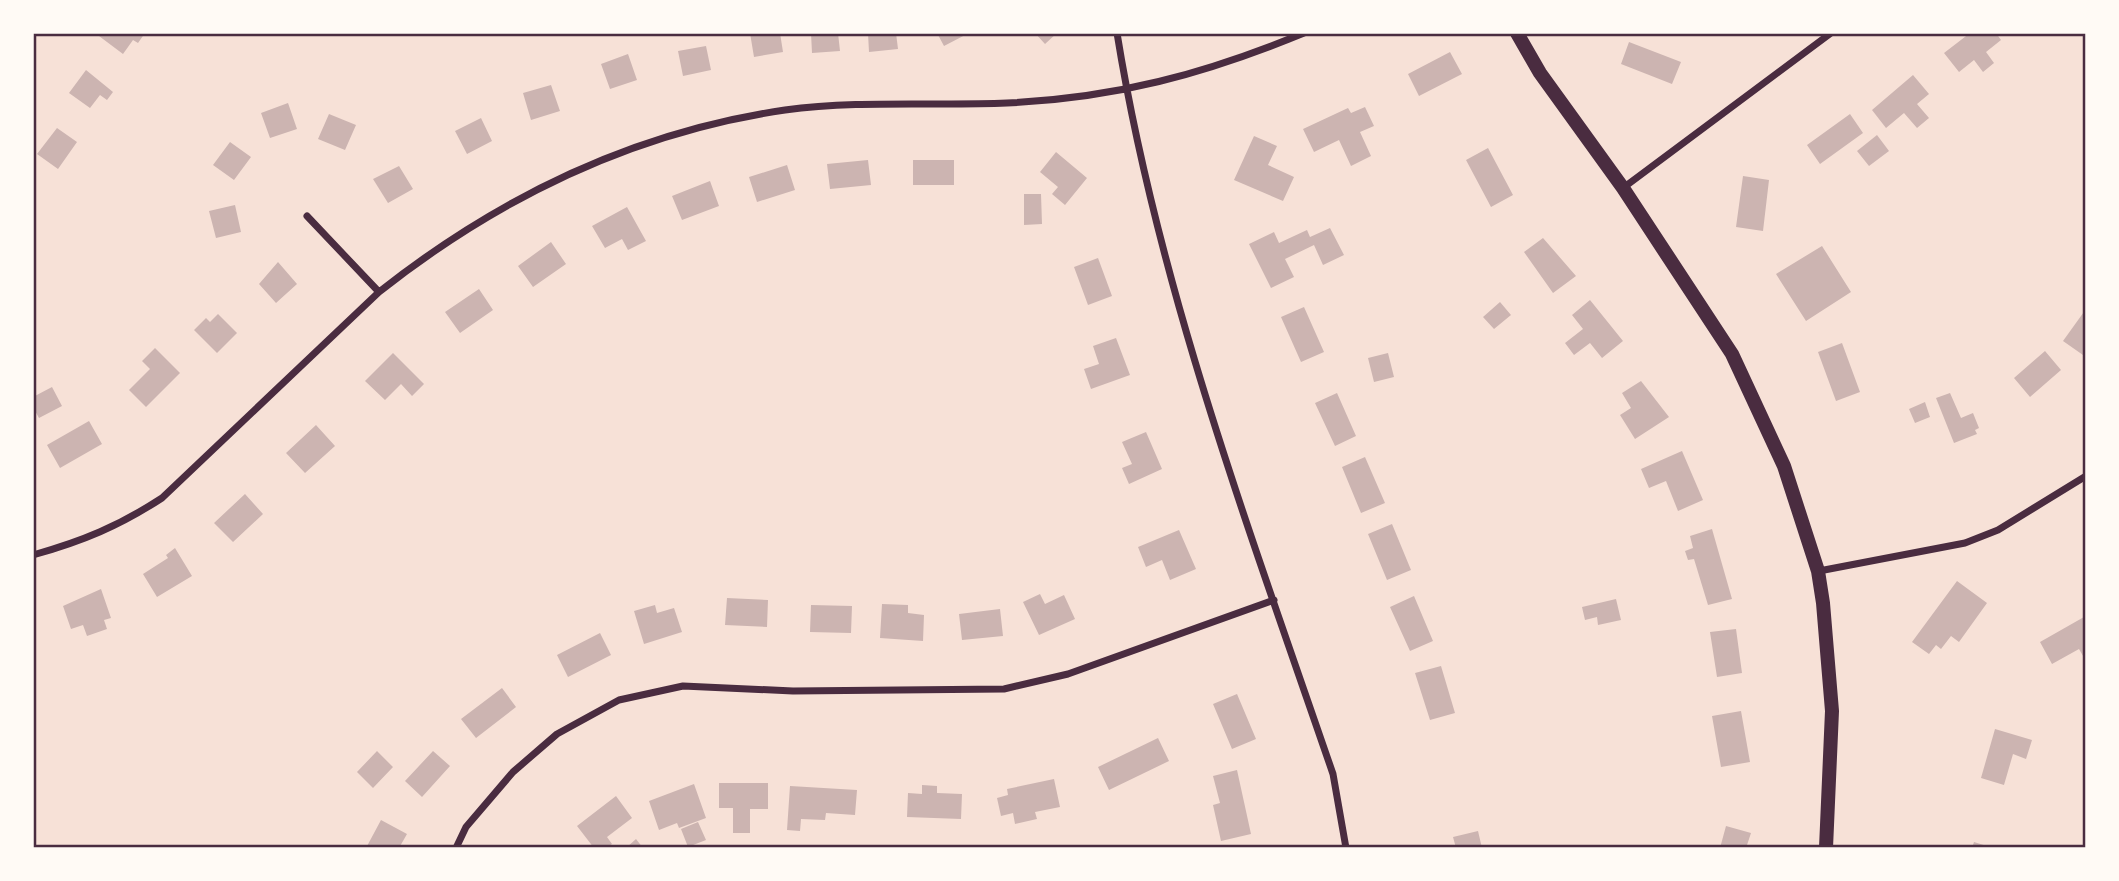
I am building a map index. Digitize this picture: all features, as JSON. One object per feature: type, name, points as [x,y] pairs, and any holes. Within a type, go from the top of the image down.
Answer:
[{"type":"main road","points":[[1517,33],[1540,73],[1623,188],[1732,354],[1784,466],[1818,571],[1832,711],[1826,848]]},
{"type":"street","points":[[1117,33],[1127,90],[1181,318],[1333,774],[1346,848]]},
{"type":"street","points":[[33,555],[87,540],[125,522],[162,498],[379,292],[473,223],[603,159],[687,131],[788,110],[882,104],[1004,103],[1127,90],[1204,70],[1304,33]]},
{"type":"street","points":[[1623,188],[1830,33]]},
{"type":"street","points":[[307,216],[379,292]]},
{"type":"street","points":[[1818,571],[1965,543],[1998,530],[2086,476]]},
{"type":"street","points":[[456,848],[466,827],[513,772],[557,734],[619,701],[683,686],[793,691],[1004,689],[1068,674],[1274,600]]},
{"type":"building","points":[[102,33],[145,33],[138,43],[133,40],[123,54],[99,36]]},
{"type":"building","points":[[750,33],[780,33],[783,52],[754,57]]},
{"type":"building","points":[[811,33],[838,33],[840,51],[812,53]]},
{"type":"building","points":[[868,33],[896,33],[898,49],[869,52]]},
{"type":"building","points":[[937,33],[969,33],[944,46]]},
{"type":"building","points":[[1035,33],[1057,33],[1045,44]]},
{"type":"building","points":[[1970,33],[1996,33],[2001,40],[1986,52],[1994,63],[1983,72],[1974,60],[1959,72],[1944,53]]},
{"type":"building","points":[[1629,42],[1681,62],[1672,84],[1621,64]]},
{"type":"building","points":[[706,46],[711,70],[683,76],[678,51]]},
{"type":"building","points":[[1450,52],[1462,74],[1419,96],[1408,74]]},
{"type":"building","points":[[628,54],[637,80],[610,89],[601,64]]},
{"type":"building","points":[[86,70],[113,92],[107,100],[100,95],[90,108],[69,93]]},
{"type":"building","points":[[1913,75],[1929,94],[1917,104],[1929,118],[1917,128],[1904,113],[1886,128],[1872,110]]},
{"type":"building","points":[[551,85],[560,111],[531,120],[523,93]]},
{"type":"building","points":[[288,103],[297,129],[270,138],[261,113]]},
{"type":"building","points":[[1365,107],[1374,126],[1360,132],[1371,156],[1351,166],[1339,140],[1314,152],[1303,129],[1348,108],[1351,113]]},
{"type":"building","points":[[329,114],[356,125],[345,150],[318,139]]},
{"type":"building","points":[[1850,114],[1863,133],[1820,164],[1807,145]]},
{"type":"building","points":[[481,118],[492,141],[467,154],[455,131]]},
{"type":"building","points":[[57,128],[77,142],[58,169],[37,154]]},
{"type":"building","points":[[1877,135],[1889,151],[1869,166],[1857,151]]},
{"type":"building","points":[[1254,136],[1277,146],[1268,165],[1294,177],[1283,201],[1234,180]]},
{"type":"building","points":[[230,142],[251,157],[234,180],[213,165]]},
{"type":"building","points":[[1488,148],[1513,195],[1491,207],[1466,160]]},
{"type":"building","points":[[1056,152],[1087,178],[1065,205],[1052,194],[1058,187],[1040,172]]},
{"type":"building","points":[[868,160],[871,185],[830,189],[827,164]]},
{"type":"building","points":[[913,160],[954,160],[954,185],[913,185]]},
{"type":"building","points":[[787,165],[795,190],[757,202],[749,177]]},
{"type":"building","points":[[399,166],[413,189],[388,203],[373,179]]},
{"type":"building","points":[[1743,176],[1769,180],[1763,231],[1736,227]]},
{"type":"building","points":[[710,181],[719,206],[682,220],[672,196]]},
{"type":"building","points":[[1024,194],[1041,194],[1042,224],[1024,225]]},
{"type":"building","points":[[235,205],[241,232],[216,238],[209,211]]},
{"type":"building","points":[[627,207],[646,241],[628,250],[622,239],[605,248],[592,226]]},
{"type":"building","points":[[1330,228],[1344,255],[1323,265],[1314,245],[1285,259],[1294,277],[1271,288],[1249,244],[1274,232],[1279,243],[1307,230],[1310,237]]},
{"type":"building","points":[[1543,238],[1576,276],[1553,293],[1524,252]]},
{"type":"building","points":[[551,242],[566,264],[533,287],[518,266]]},
{"type":"building","points":[[1822,246],[1851,292],[1806,321],[1776,274]]},
{"type":"building","points":[[1098,258],[1112,296],[1088,305],[1074,267]]},
{"type":"building","points":[[278,262],[297,284],[276,303],[259,284]]},
{"type":"building","points":[[479,289],[493,310],[460,333],[445,312]]},
{"type":"building","points":[[1590,300],[1623,341],[1602,358],[1590,343],[1574,355],[1565,343],[1583,329],[1572,315]]},
{"type":"building","points":[[1500,302],[1511,315],[1494,329],[1483,317]]},
{"type":"building","points":[[1304,307],[1324,352],[1301,362],[1281,317]]},
{"type":"building","points":[[2086,309],[2086,351],[2083,355],[2063,341]]},
{"type":"building","points":[[218,314],[237,333],[217,353],[194,330],[206,318],[210,322]]},
{"type":"building","points":[[1116,338],[1130,375],[1091,389],[1084,369],[1099,364],[1093,346]]},
{"type":"building","points":[[1842,343],[1860,392],[1836,401],[1818,352]]},
{"type":"building","points":[[155,348],[180,373],[146,407],[129,390],[150,369],[142,361]]},
{"type":"building","points":[[2045,351],[2061,370],[2030,397],[2014,378]]},
{"type":"building","points":[[393,353],[424,384],[412,396],[401,384],[385,400],[365,381]]},
{"type":"building","points":[[1388,353],[1394,377],[1374,382],[1368,358]]},
{"type":"building","points":[[1641,381],[1669,417],[1635,439],[1620,415],[1631,408],[1622,393]]},
{"type":"building","points":[[52,387],[62,406],[39,418],[33,407],[33,397]]},
{"type":"building","points":[[1337,393],[1356,436],[1335,446],[1315,403]]},
{"type":"building","points":[[1950,393],[1961,418],[1973,413],[1979,428],[1975,430],[1977,434],[1954,443],[1936,398]]},
{"type":"building","points":[[1925,402],[1930,417],[1915,423],[1909,409]]},
{"type":"building","points":[[89,421],[102,444],[60,468],[47,445]]},
{"type":"building","points":[[316,425],[335,446],[305,473],[286,453]]},
{"type":"building","points":[[1146,432],[1162,469],[1129,484],[1122,468],[1132,464],[1122,442]]},
{"type":"building","points":[[1682,451],[1703,500],[1678,511],[1666,481],[1649,488],[1641,469]]},
{"type":"building","points":[[1365,457],[1385,503],[1361,513],[1342,467]]},
{"type":"building","points":[[245,494],[263,514],[233,542],[214,523]]},
{"type":"building","points":[[1392,524],[1411,570],[1387,580],[1368,534]]},
{"type":"building","points":[[1712,529],[1732,599],[1708,605],[1694,559],[1688,560],[1685,551],[1693,548],[1690,536]]},
{"type":"building","points":[[1179,530],[1196,569],[1170,580],[1162,560],[1146,567],[1138,547]]},
{"type":"building","points":[[175,548],[192,576],[157,597],[143,574],[168,558],[166,555]]},
{"type":"building","points":[[1957,581],[1987,603],[1959,642],[1951,636],[1941,649],[1936,645],[1929,654],[1912,642]]},
{"type":"building","points":[[101,589],[111,618],[104,620],[107,629],[87,636],[83,625],[71,629],[63,606]]},
{"type":"building","points":[[1040,594],[1045,604],[1064,595],[1075,619],[1039,635],[1023,602]]},
{"type":"building","points":[[1414,596],[1433,641],[1410,651],[1390,607]]},
{"type":"building","points":[[727,598],[768,600],[767,627],[725,625]]},
{"type":"building","points":[[1616,599],[1621,620],[1598,625],[1597,617],[1585,620],[1582,607]]},
{"type":"building","points":[[882,604],[908,605],[908,613],[924,615],[923,641],[880,638]]},
{"type":"building","points":[[655,605],[657,613],[674,608],[682,632],[644,644],[634,611]]},
{"type":"building","points":[[811,605],[852,606],[851,633],[810,632]]},
{"type":"building","points":[[1000,609],[1003,636],[962,640],[959,614]]},
{"type":"building","points":[[2084,617],[2086,661],[2079,649],[2052,664],[2040,642]]},
{"type":"building","points":[[1736,629],[1742,673],[1717,677],[1710,632]]},
{"type":"building","points":[[600,633],[611,655],[568,677],[557,655]]},
{"type":"building","points":[[1441,666],[1455,713],[1430,720],[1415,673]]},
{"type":"building","points":[[502,688],[516,707],[476,738],[461,719]]},
{"type":"building","points":[[1237,694],[1256,739],[1232,749],[1213,704]]},
{"type":"building","points":[[1741,711],[1750,762],[1721,767],[1712,716]]},
{"type":"building","points":[[1995,729],[2032,740],[2026,759],[2013,754],[2004,785],[1981,778]]},
{"type":"building","points":[[1158,738],[1169,761],[1109,790],[1098,767]]},
{"type":"building","points":[[377,751],[393,767],[373,788],[357,772]]},
{"type":"building","points":[[433,751],[450,766],[422,797],[405,781]]},
{"type":"building","points":[[1237,770],[1251,834],[1221,841],[1213,805],[1220,803],[1213,776]]},
{"type":"building","points":[[1054,779],[1060,807],[1035,812],[1037,819],[1015,824],[1013,813],[1001,816],[997,798],[1008,795],[1007,789]]},
{"type":"building","points":[[719,783],[768,783],[768,809],[750,809],[750,833],[733,833],[733,808],[719,808]]},
{"type":"building","points":[[694,784],[706,818],[679,828],[677,823],[659,830],[649,801]]},
{"type":"building","points":[[922,785],[937,786],[937,793],[962,794],[961,819],[907,817],[908,793],[922,794]]},
{"type":"building","points":[[790,786],[857,790],[855,815],[826,813],[825,820],[801,819],[800,831],[787,830]]},
{"type":"building","points":[[616,796],[632,818],[607,837],[612,844],[606,848],[594,848],[577,826]]},
{"type":"building","points":[[381,820],[407,834],[399,848],[366,848]]},
{"type":"building","points":[[698,822],[706,840],[688,847],[681,829]]},
{"type":"building","points":[[1726,826],[1751,833],[1746,848],[1720,848]]},
{"type":"building","points":[[1478,831],[1482,848],[1456,848],[1453,837]]},
{"type":"building","points":[[636,839],[643,848],[626,848]]},
{"type":"building","points":[[1974,842],[1990,847],[1990,848],[1972,848]]}]
